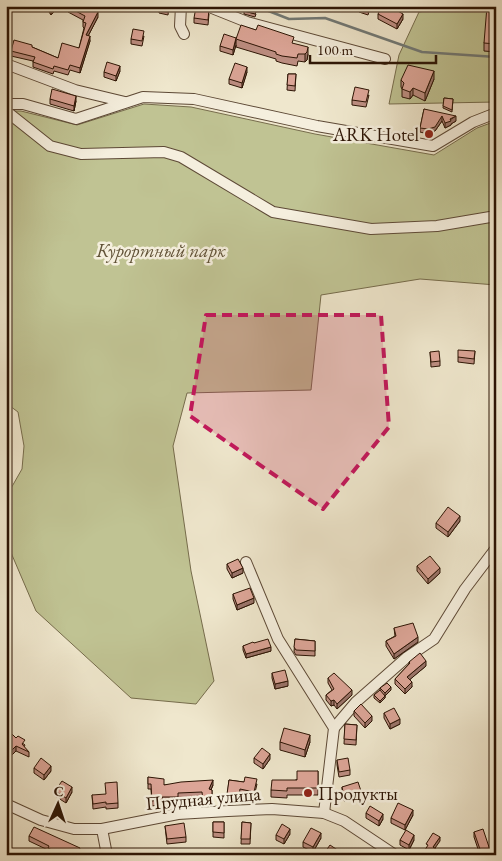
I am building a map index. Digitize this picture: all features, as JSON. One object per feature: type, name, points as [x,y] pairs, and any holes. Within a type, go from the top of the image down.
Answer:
[{"type":"street","points":[[181,6],[180,26],[184,34]]},
{"type":"street","points":[[208,6],[247,22],[385,59]]},
{"type":"street","points":[[6,64],[75,90],[125,102]]},
{"type":"street","points":[[6,104],[23,104],[76,119],[143,97],[194,99],[317,126],[433,146],[473,122],[496,113]]},
{"type":"street","points":[[6,111],[50,146],[81,154],[164,152],[181,158],[273,212],[371,228],[437,226],[496,216]]},
{"type":"street","points":[[324,813],[334,728],[356,702],[406,658],[434,639],[464,589],[496,548]]},
{"type":"street","points":[[246,562],[278,639],[334,728]]},
{"type":"street","name":"Прудная улица","points":[[6,804],[41,820],[74,828],[102,829],[178,814],[272,810],[324,813],[344,821],[385,851],[396,855]]},
{"type":"street","points":[[102,829],[106,855]]},
{"type":"highlighted area","points":[[206,315],[381,315],[389,427],[323,509],[190,416]]},
{"type":"green space","points":[[458,6],[496,6],[496,102],[389,104],[399,55],[419,12]]},
{"type":"green space","name":"Курортный парк","points":[[144,104],[191,107],[315,134],[434,155],[477,128],[496,121],[496,285],[420,279],[321,295],[311,390],[187,393],[173,446],[191,571],[214,681],[196,704],[131,698],[36,611],[6,541],[6,497],[22,469],[24,446],[18,412],[6,403],[6,111],[21,111],[77,125]]},
{"type":"building","points":[[68,6],[87,6],[98,12],[86,35],[90,36],[80,68],[70,65],[68,70],[54,66],[53,69],[33,62],[35,57],[11,51],[14,40],[32,45],[32,47],[58,58],[62,43],[79,48],[86,23],[83,22],[85,16]]},
{"type":"building","points":[[160,6],[169,6],[168,12],[159,11]]},
{"type":"building","points":[[360,6],[369,6],[368,12],[359,9]]},
{"type":"building","points":[[382,6],[389,6],[403,14],[397,24],[378,14]]},
{"type":"building","points":[[487,6],[496,6],[496,44],[484,43]]},
{"type":"building","points":[[196,7],[209,9],[208,20],[194,18]]},
{"type":"building","points":[[245,8],[256,12],[255,14],[244,11]]},
{"type":"building","points":[[241,25],[256,30],[258,25],[294,37],[292,43],[308,47],[307,52],[305,54],[298,54],[297,58],[282,56],[276,54],[276,52],[236,39]]},
{"type":"building","points":[[133,29],[144,31],[142,41],[131,39]]},
{"type":"building","points":[[224,34],[236,38],[233,50],[220,46]]},
{"type":"building","points":[[107,62],[120,66],[116,76],[104,72]]},
{"type":"building","points":[[235,63],[247,67],[242,83],[229,79]]},
{"type":"building","points":[[408,65],[434,71],[425,93],[413,88],[410,92],[402,89],[404,83],[401,80]]},
{"type":"building","points":[[288,74],[296,74],[295,86],[287,85]]},
{"type":"building","points":[[355,87],[369,90],[366,102],[352,100]]},
{"type":"building","points":[[52,89],[76,96],[74,106],[50,99]]},
{"type":"building","points":[[444,98],[453,99],[452,110],[443,106]]},
{"type":"building","points":[[424,109],[456,116],[450,119],[451,121],[445,123],[442,116],[435,127],[428,129],[420,128]]},
{"type":"building","points":[[458,350],[475,351],[474,359],[458,357]]},
{"type":"building","points":[[439,351],[440,361],[431,362],[430,352]]},
{"type":"building","points":[[448,507],[460,516],[448,532],[436,523]]},
{"type":"building","points":[[430,556],[440,568],[428,579],[417,566]]},
{"type":"building","points":[[238,559],[243,568],[232,573],[227,564]]},
{"type":"building","points":[[250,588],[254,598],[237,605],[233,594]]},
{"type":"building","points":[[413,623],[418,637],[394,654],[386,641],[396,636],[394,628]]},
{"type":"building","points":[[268,639],[271,647],[246,654],[243,646]]},
{"type":"building","points":[[295,639],[315,641],[315,651],[296,650],[294,647]]},
{"type":"building","points":[[420,653],[426,661],[407,677],[412,682],[405,689],[395,679],[409,662]]},
{"type":"building","points":[[285,670],[288,681],[275,684],[272,673]]},
{"type":"building","points":[[334,673],[352,690],[337,704],[326,695],[334,689],[328,678]]},
{"type":"building","points":[[387,683],[391,687],[385,693],[380,688]]},
{"type":"building","points":[[380,690],[385,696],[380,701],[374,695]]},
{"type":"building","points":[[361,704],[372,716],[365,723],[354,711]]},
{"type":"building","points":[[394,708],[400,719],[390,724],[384,713]]},
{"type":"building","points":[[345,724],[357,725],[356,740],[344,739]]},
{"type":"building","points":[[284,728],[310,735],[305,750],[280,742]]},
{"type":"building","points":[[11,733],[16,738],[18,736],[25,740],[22,744],[29,752],[16,746],[6,754],[6,736]]},
{"type":"building","points":[[262,748],[270,754],[263,764],[254,758]]},
{"type":"building","points":[[41,758],[51,766],[44,775],[34,768]]},
{"type":"building","points":[[348,758],[350,770],[339,772],[337,760]]},
{"type":"building","points":[[297,771],[318,771],[318,788],[287,788],[287,791],[271,790],[272,780],[297,780]]},
{"type":"building","points":[[148,777],[164,779],[164,785],[213,780],[209,789],[212,790],[212,797],[205,797],[203,801],[202,792],[178,793],[178,797],[162,797],[163,799],[152,801],[151,784],[148,784]]},
{"type":"building","points":[[245,777],[257,779],[254,792],[240,789],[239,796],[227,794],[229,780],[244,782]]},
{"type":"building","points":[[62,781],[72,787],[66,798],[55,791]]},
{"type":"building","points":[[117,782],[118,803],[93,804],[92,795],[106,794],[105,783]]},
{"type":"building","points":[[358,782],[361,791],[344,796],[342,787]]},
{"type":"building","points":[[398,803],[413,810],[405,825],[391,818]]},
{"type":"building","points":[[370,806],[383,814],[379,821],[366,813]]},
{"type":"building","points":[[213,822],[224,822],[224,833],[213,832]]},
{"type":"building","points":[[242,822],[251,823],[250,839],[241,839]]},
{"type":"building","points":[[184,823],[186,837],[167,839],[165,826]]},
{"type":"building","points":[[282,824],[290,829],[284,839],[276,835]]},
{"type":"building","points":[[34,827],[80,848],[78,855],[62,855],[29,836]]},
{"type":"building","points":[[311,828],[321,833],[313,847],[303,842]]},
{"type":"building","points":[[483,829],[491,853],[496,851],[496,855],[482,855],[474,832]]},
{"type":"building","points":[[406,830],[414,835],[409,845],[400,840]]},
{"type":"building","points":[[433,833],[440,837],[433,847],[444,855],[422,855],[428,845],[426,844]]},
{"type":"building","points":[[330,845],[339,851],[337,855],[323,855]]},
{"type":"waterway","points":[[265,6],[266,10],[289,19],[325,18],[422,52],[496,57]]},
{"type":"place","name":"ARK Hotel","points":[[429,134]]},
{"type":"place","name":"Продукты","points":[[308,793]]}]
